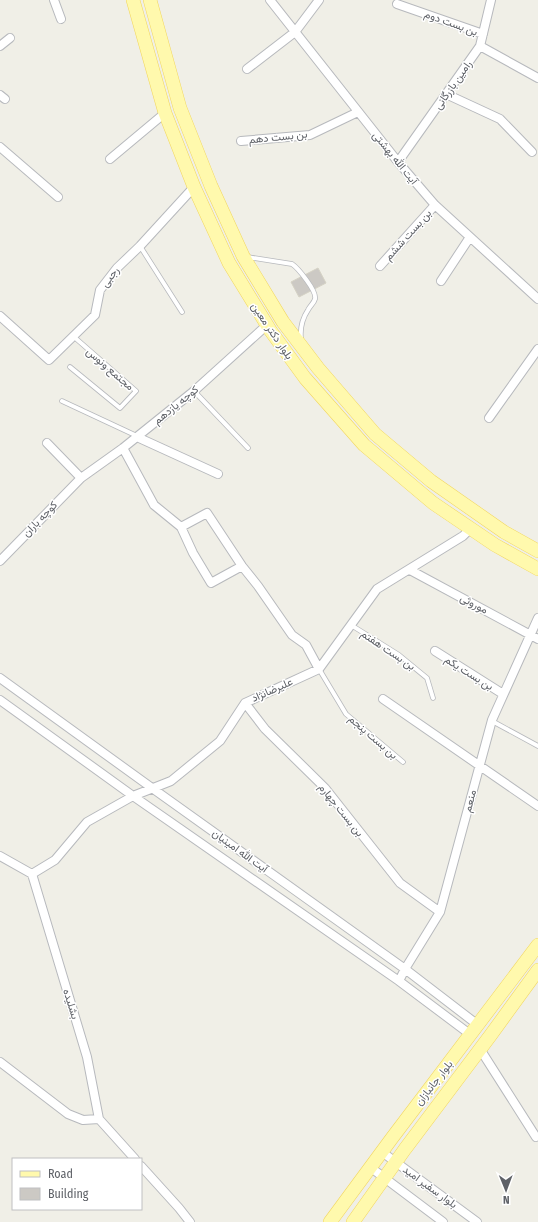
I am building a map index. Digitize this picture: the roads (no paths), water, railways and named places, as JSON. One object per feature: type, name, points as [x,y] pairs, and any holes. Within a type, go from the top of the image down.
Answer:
[{"type":"main road","name":"بلوار دکتر معین","points":[[133,0],[165,113],[194,186],[229,263],[266,325],[305,378],[364,445],[433,503],[470,529],[538,570]]},
{"type":"main road","name":"بلوار دکتر معین","points":[[150,0],[180,108],[211,186],[243,256],[283,322],[318,368],[375,434],[431,481],[504,532],[538,552]]},
{"type":"main road","name":"بلوار جانبازان","points":[[330,1222],[538,945]]},
{"type":"main road","name":"بلوار جانبازان","points":[[353,1222],[480,1049],[536,977]]},
{"type":"street","points":[[54,0],[61,19]]},
{"type":"street","name":"آیت الله بهشتی","points":[[270,0],[398,162],[435,205],[538,299]]},
{"type":"street","points":[[247,69],[294,32],[319,0]]},
{"type":"street","name":"رامین بازرگانی","points":[[398,162],[480,46],[491,0]]},
{"type":"street","name":"بن بست دوم","points":[[397,4],[483,34]]},
{"type":"street","points":[[0,46],[10,38]]},
{"type":"street","points":[[480,46],[538,78]]},
{"type":"street","points":[[446,94],[500,119],[532,152]]},
{"type":"street","name":"بن بست دهم","points":[[242,141],[310,135],[358,112]]},
{"type":"street","points":[[110,160],[165,113]]},
{"type":"street","points":[[0,147],[58,197]]},
{"type":"street","name":"رجبی","points":[[0,316],[49,360],[95,315],[100,290],[117,268],[140,246],[194,186]]},
{"type":"street","name":"بن بست ششم","points":[[380,266],[435,205]]},
{"type":"street","points":[[441,281],[470,237]]},
{"type":"street","name":"کوچه یازدهم","points":[[81,478],[123,448],[194,391],[266,325]]},
{"type":"street","points":[[489,418],[538,350]]},
{"type":"street","points":[[137,437],[218,474]]},
{"type":"street","points":[[47,442],[81,478]]},
{"type":"street","points":[[123,448],[154,505],[181,527],[193,553],[212,583],[242,566]]},
{"type":"street","name":"کوچه باران","points":[[0,561],[81,478]]},
{"type":"street","points":[[181,527],[207,513],[242,566],[258,586],[292,635],[306,645],[319,669]]},
{"type":"street","name":"علیرضانژاد","points":[[32,874],[55,860],[87,822],[133,796],[171,781],[220,741],[245,703],[319,669],[377,589],[463,536],[470,529]]},
{"type":"street","name":"موروثی","points":[[410,570],[538,639]]},
{"type":"street","name":"منعم","points":[[399,981],[440,912],[492,720],[538,618]]},
{"type":"street","name":"بن بست یکم","points":[[435,651],[503,694]]},
{"type":"street","name":"آیت الله امینیان","points":[[0,678],[405,969],[475,1030]]},
{"type":"street","points":[[383,699],[538,806]]},
{"type":"street","name":"آیت الله امینیان","points":[[0,700],[133,796],[399,981],[475,1030]]},
{"type":"street","name":"بن بست چهارم","points":[[245,703],[265,729],[325,788],[400,883],[440,912]]},
{"type":"street","points":[[0,856],[32,874]]},
{"type":"street","name":"بشلیده","points":[[32,874],[87,1057],[99,1118]]},
{"type":"street","points":[[480,1049],[536,1137]]},
{"type":"street","points":[[0,1062],[68,1114],[83,1120],[99,1118],[134,1158]]},
{"type":"street","name":"بلوار سفیر امید","points":[[382,1152],[478,1222]]},
{"type":"street","points":[[142,1167],[190,1222]]},
{"type":"street","name":"بلوار سفیر امید","points":[[370,1167],[443,1222]]},
{"type":"lane","points":[[140,246],[182,312]]},
{"type":"lane","points":[[243,256],[292,264],[297,267],[308,284],[315,295],[315,300],[302,322],[302,348]]},
{"type":"lane","name":"مجتمع ونوس","points":[[70,367],[120,408],[136,391],[73,336]]},
{"type":"lane","points":[[194,391],[248,448]]},
{"type":"lane","points":[[62,401],[137,437]]},
{"type":"lane","name":"بن بست هفتم","points":[[351,625],[399,655],[427,678],[433,698]]},
{"type":"lane","name":"بن بست پنجم","points":[[319,669],[346,714],[402,762]]},
{"type":"lane","points":[[492,720],[538,746]]}]
